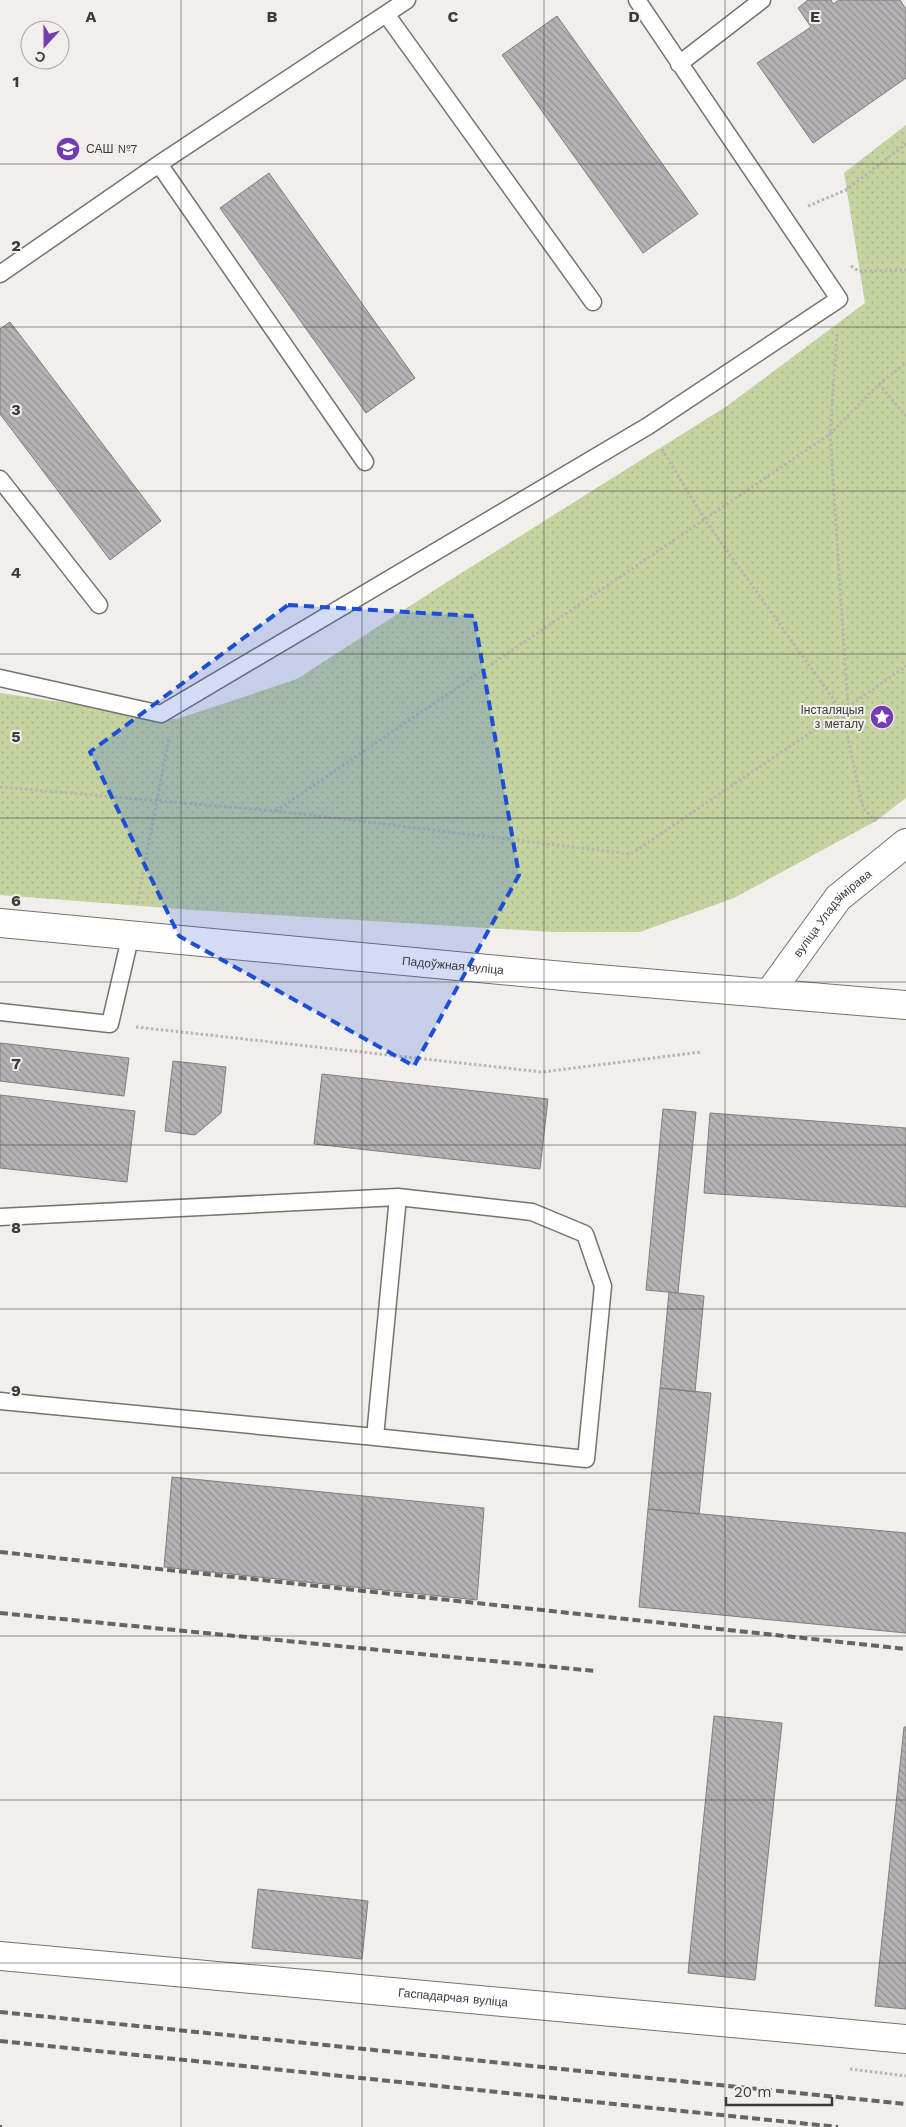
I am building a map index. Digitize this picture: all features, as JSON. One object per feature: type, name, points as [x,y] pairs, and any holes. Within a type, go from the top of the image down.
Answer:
[{"type":"main road","name":"вуліца Уладзімірава","points":[[770,992],[838,898],[906,843]]},
{"type":"main road","name":"Падоўжная вуліца","points":[[0,923],[574,977],[770,992],[906,1005]]},
{"type":"main road","name":"Гаспадарчая вуліца","points":[[0,1956],[906,2040]]},
{"type":"lane","points":[[0,274],[158,164],[407,0]]},
{"type":"lane","points":[[0,678],[161,714],[648,426],[839,299],[637,0]]},
{"type":"lane","points":[[679,64],[762,0]]},
{"type":"lane","points":[[386,14],[593,302]]},
{"type":"lane","points":[[158,164],[364,462]]},
{"type":"lane","points":[[0,479],[99,605]]},
{"type":"lane","points":[[0,1012],[110,1024],[131,934]]},
{"type":"lane","points":[[375,1437],[398,1198]]},
{"type":"lane","points":[[0,1217],[398,1198],[532,1212],[585,1234],[603,1286],[586,1459],[0,1402]]},
{"type":"path","points":[[784,216],[846,190],[906,144]]},
{"type":"path","points":[[839,299],[830,434],[848,707]]},
{"type":"path","points":[[276,811],[830,434],[879,384],[906,362]]},
{"type":"path","points":[[879,384],[906,416]]},
{"type":"path","points":[[648,426],[705,520],[842,711],[863,808],[876,821]]},
{"type":"path","points":[[0,787],[276,811],[631,854],[906,666]]},
{"type":"path","points":[[131,934],[175,706]]},
{"type":"path","points":[[110,1024],[542,1072],[701,1052]]},
{"type":"highlighted area","points":[[288,605],[474,616],[519,875],[414,1066],[179,936],[90,752]]},
{"type":"green space","points":[[906,125],[906,798],[876,821],[734,898],[640,932],[552,932],[193,910],[0,895],[0,693],[177,719],[297,679],[727,406],[865,303],[844,173]]},
{"type":"building","points":[[808,0],[831,0],[833,4],[839,0],[900,0],[906,9],[906,78],[813,143],[757,63],[811,27],[798,8]]},
{"type":"building","points":[[557,16],[698,214],[643,253],[502,55]]},
{"type":"building","points":[[269,173],[415,378],[366,413],[220,208]]},
{"type":"building","points":[[10,322],[161,521],[110,560],[0,414],[0,329]]},
{"type":"building","points":[[0,1043],[129,1058],[124,1096],[0,1081]]},
{"type":"building","points":[[173,1061],[226,1067],[221,1113],[195,1135],[165,1131]]},
{"type":"building","points":[[322,1074],[548,1099],[540,1169],[314,1144]]},
{"type":"building","points":[[0,1095],[135,1111],[127,1182],[0,1168]]},
{"type":"building","points":[[663,1109],[696,1112],[678,1293],[646,1290]]},
{"type":"building","points":[[710,1113],[906,1128],[906,1207],[704,1193]]},
{"type":"building","points":[[669,1292],[704,1296],[695,1392],[660,1388]]},
{"type":"building","points":[[660,1388],[711,1393],[699,1514],[648,1509]]},
{"type":"building","points":[[172,1477],[484,1508],[477,1600],[164,1567]]},
{"type":"building","points":[[648,1509],[906,1533],[906,1633],[639,1607]]},
{"type":"building","points":[[714,1716],[782,1723],[755,1980],[688,1973]]},
{"type":"building","points":[[904,1727],[906,1727],[906,2009],[875,2006]]},
{"type":"building","points":[[258,1889],[368,1901],[362,1959],[252,1948]]},
{"type":"railway","points":[[0,1552],[906,1649]]},
{"type":"railway","points":[[0,1613],[595,1671]]},
{"type":"railway","points":[[0,2012],[906,2104]]},
{"type":"railway","points":[[0,2041],[838,2127]]},
{"type":"place","name":"САШ №7","points":[[68,149]]},
{"type":"place","name":"Інсталяцыя з металу","points":[[882,717]]}]
